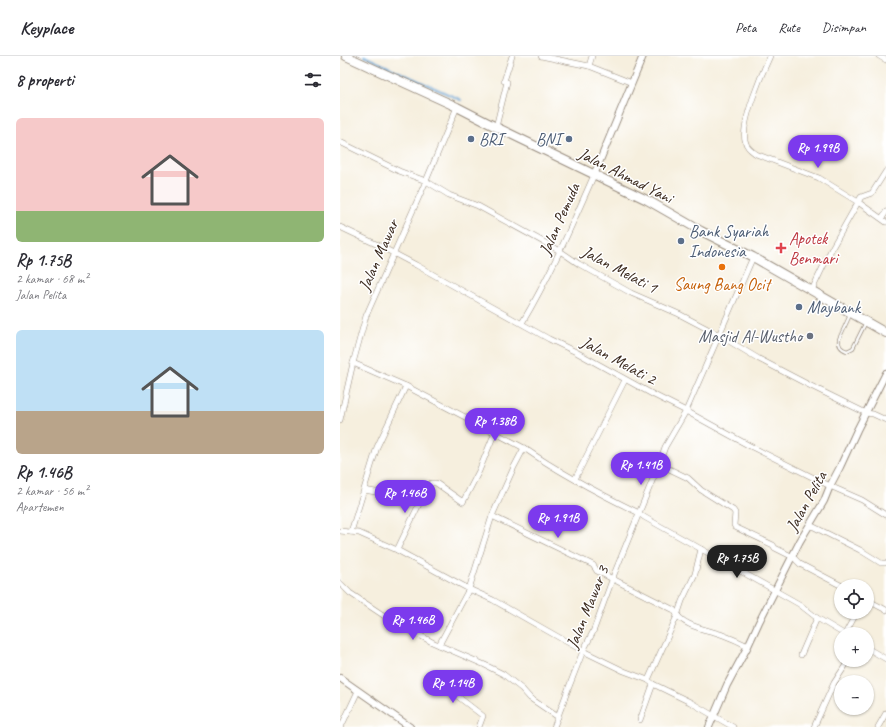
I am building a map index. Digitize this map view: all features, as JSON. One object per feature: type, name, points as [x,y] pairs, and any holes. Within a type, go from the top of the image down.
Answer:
[{"type":"highway","name":"Jalan Ahmad Yani","points":[[346,56],[457,107],[496,128],[647,200],[701,231],[753,257],[886,333]]},
{"type":"street","points":[[541,56],[589,66],[632,83]]},
{"type":"street","points":[[589,66],[592,56]]},
{"type":"street","name":"Jalan Pemuda","points":[[522,323],[560,251],[594,175],[643,56]]},
{"type":"street","points":[[770,56],[753,95],[744,132],[745,141],[748,148],[756,154],[818,178],[858,202],[884,220],[886,212]]},
{"type":"street","points":[[879,56],[886,60]]},
{"type":"street","points":[[496,128],[507,82],[504,81],[511,57]]},
{"type":"street","name":"Jalan Mawar","points":[[340,420],[353,363],[366,316],[457,107]]},
{"type":"street","name":"Jalan Melati 1","points":[[340,142],[399,172],[426,181],[449,195],[478,206],[560,251],[579,264],[631,293],[679,314],[797,379],[866,413],[873,414],[886,420]]},
{"type":"street","points":[[812,290],[832,248],[860,197],[872,193],[886,171]]},
{"type":"street","name":"Jalan Melati 2","points":[[340,227],[394,253],[625,380],[686,410],[748,445],[830,486],[862,500],[886,515]]},
{"type":"street","name":"Jalan Mawar 3","points":[[554,727],[583,651],[593,632],[665,447],[686,410],[753,257]]},
{"type":"street","points":[[353,363],[406,386],[495,432],[575,479],[639,513],[799,604],[817,618],[834,628]]},
{"type":"street","name":"Jalan Pelita","points":[[709,727],[727,685],[776,591],[782,575],[824,501],[886,373]]},
{"type":"street","points":[[575,479],[625,380]]},
{"type":"street","points":[[351,532],[377,447],[406,386]]},
{"type":"street","points":[[397,550],[421,500],[431,483],[436,483],[463,502],[479,471],[495,432]]},
{"type":"street","points":[[439,645],[469,589],[492,516],[524,448]]},
{"type":"street","points":[[659,464],[688,478],[701,490],[733,510],[735,514],[735,527],[773,545],[775,548],[793,557],[800,564],[834,582]]},
{"type":"street","points":[[364,490],[421,500]]},
{"type":"street","points":[[492,516],[591,564],[596,570],[674,610],[677,616],[689,624],[723,635],[748,646]]},
{"type":"street","points":[[810,525],[860,550],[881,563],[886,563]]},
{"type":"street","points":[[340,531],[360,533],[397,550],[469,589],[493,600],[583,651],[648,680],[733,727]]},
{"type":"street","points":[[648,680],[695,574],[701,549]]},
{"type":"street","points":[[340,583],[364,604],[439,645],[485,664],[503,674],[522,689],[530,698],[558,717]]},
{"type":"street","points":[[874,604],[886,610]]},
{"type":"street","points":[[800,655],[817,618]]},
{"type":"street","points":[[874,652],[886,660]]},
{"type":"street","points":[[814,727],[834,683],[844,667]]},
{"type":"street","points":[[340,678],[410,727]]},
{"type":"street","points":[[434,678],[483,716],[479,727]]},
{"type":"street","points":[[640,720],[653,684]]},
{"type":"street","points":[[341,727],[358,691]]},
{"type":"street","points":[[878,727],[886,713]]},
{"type":"lane","points":[[851,313],[838,343],[843,349],[847,351],[853,348],[866,321]]},
{"type":"waterway","points":[[364,56],[461,100]]},
{"type":"place","name":"BRI","points":[[471,139]]},
{"type":"place","name":"BNI","points":[[569,139]]},
{"type":"place","name":"Bank Syariah Indonesia","points":[[681,241]]},
{"type":"place","name":"Apotek Benmari","points":[[781,248]]},
{"type":"place","name":"Saung Bang Ocit","points":[[722,267]]},
{"type":"place","name":"Maybank","points":[[799,307]]},
{"type":"place","name":"Masjid Al-Wustho","points":[[810,336]]}]
